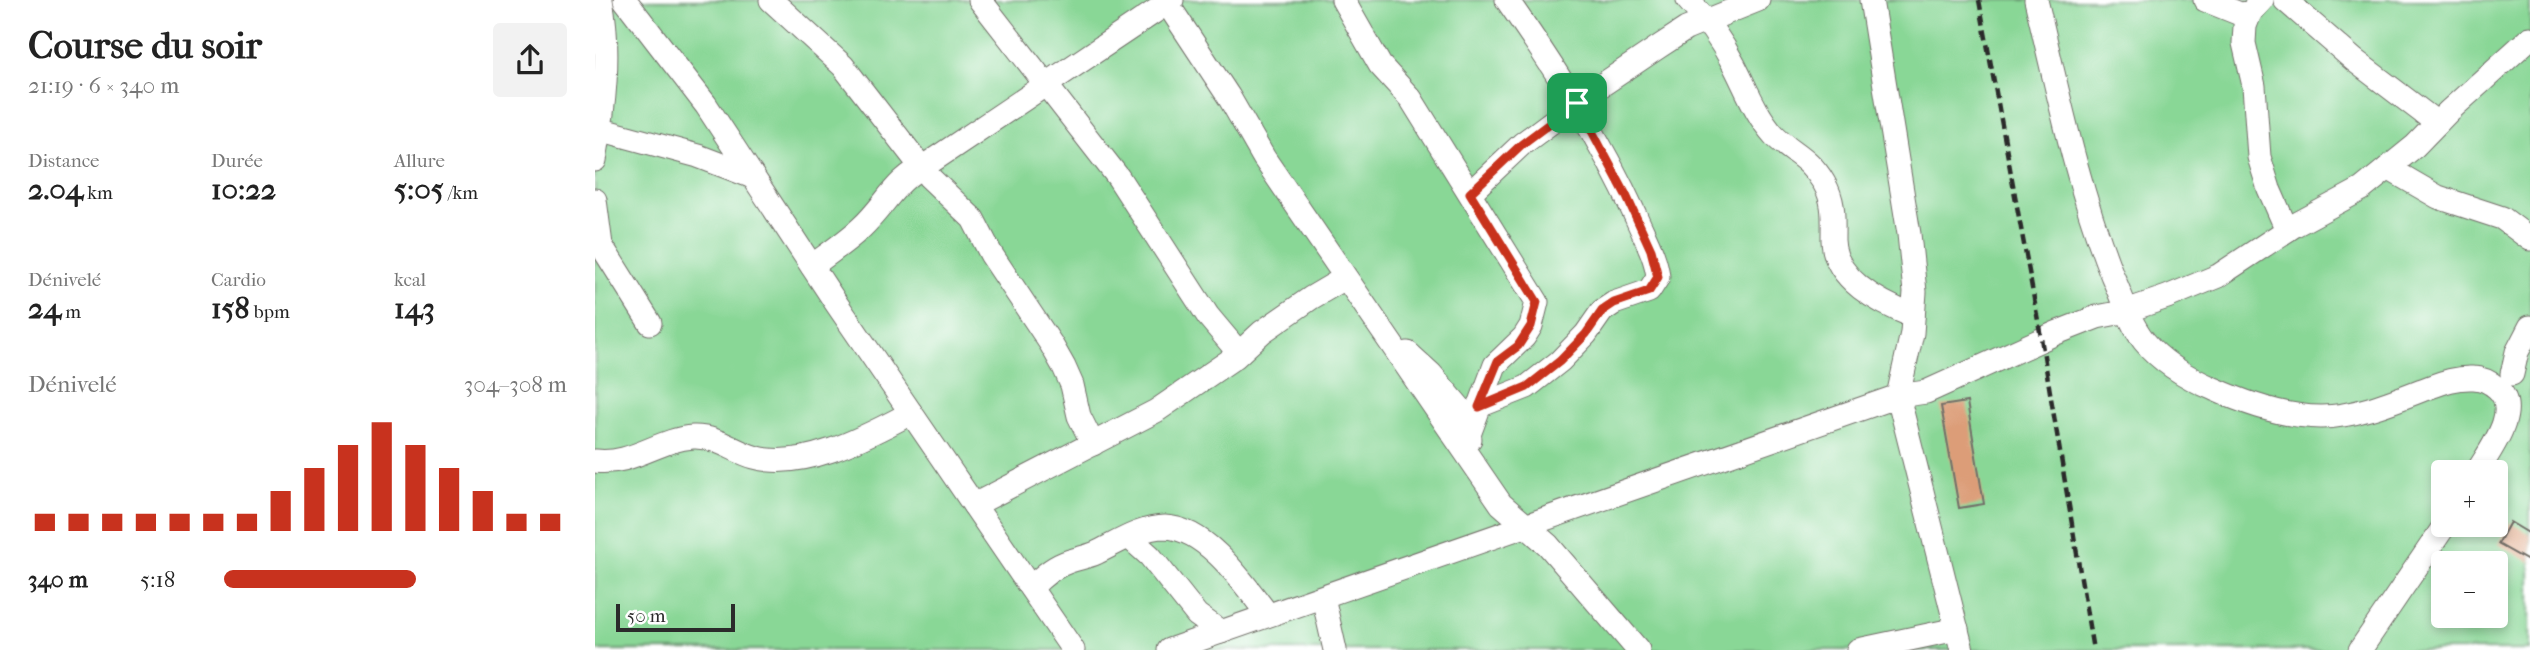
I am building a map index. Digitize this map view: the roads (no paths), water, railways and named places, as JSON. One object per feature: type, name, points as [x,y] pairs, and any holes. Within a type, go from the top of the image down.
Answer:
[{"type":"street","points":[[595,160],[601,0]]},
{"type":"street","points":[[771,0],[843,66],[921,167],[973,219],[991,254],[1051,344],[1072,385],[1079,416],[1093,444]]},
{"type":"street","points":[[980,0],[1118,177],[1208,316],[1239,353]]},
{"type":"street","points":[[1343,0],[1380,65],[1411,99],[1537,302],[1531,326],[1518,346],[1498,361],[1470,432],[1468,456]]},
{"type":"street","points":[[1479,407],[1527,387],[1560,361],[1586,334],[1602,311],[1614,303],[1649,291],[1658,277],[1651,250],[1626,195],[1577,103],[1507,0]]},
{"type":"street","points":[[1688,0],[1707,20],[1762,118],[1775,135],[1813,165],[1829,193],[1834,208],[1834,253],[1840,267],[1866,291],[1899,311],[1913,316]]},
{"type":"street","points":[[1470,193],[1522,144],[1667,41],[1707,20],[1758,0]]},
{"type":"street","points":[[1858,650],[1960,640],[1898,396],[1915,292],[1909,234],[1871,0]]},
{"type":"street","points":[[2036,0],[2084,195],[2126,311],[2145,342],[2176,369],[2215,390],[2292,413],[2320,417],[2344,415],[2372,408],[2444,382],[2511,375]]},
{"type":"street","points":[[2205,0],[2240,14],[2256,7]]},
{"type":"street","points":[[2285,0],[2354,60],[2437,123]]},
{"type":"street","points":[[812,266],[859,230],[904,178],[1047,86],[1168,1],[1264,158],[1501,504],[1548,545],[1638,650]]},
{"type":"street","points":[[601,29],[629,2],[706,105],[911,414],[1073,650]]},
{"type":"street","points":[[2256,7],[2245,26],[2244,43],[2255,86],[2259,157],[2269,190],[2287,230]]},
{"type":"street","points":[[1169,650],[1898,396],[1926,393],[2097,317],[2126,311],[2218,276],[2287,230],[2340,202],[2388,169],[2530,38]]},
{"type":"street","points":[[598,129],[698,156],[753,177]]},
{"type":"street","points":[[2388,169],[2438,197],[2502,218],[2530,239]]},
{"type":"street","points":[[595,200],[601,245],[650,323]]},
{"type":"street","points":[[974,505],[1156,411],[1239,353],[1262,332],[1345,278]]},
{"type":"street","points":[[2483,460],[2507,414],[2504,397],[2517,352],[2530,327]]},
{"type":"street","points":[[1388,342],[1404,349],[1431,374],[1466,415],[1470,432]]},
{"type":"street","points":[[595,461],[612,463],[692,437],[724,443],[753,457],[784,462],[804,459],[871,434],[911,414]]},
{"type":"street","points":[[1031,588],[1055,568],[1087,557],[1129,537],[1165,527],[1193,535],[1227,565],[1268,615]]},
{"type":"street","points":[[1129,537],[1150,556],[1197,615],[1221,632]]},
{"type":"street","points":[[2360,650],[2437,537]]},
{"type":"street","points":[[1323,597],[1335,650]]},
{"type":"railway","points":[[1979,0],[2039,326],[2093,650]]}]
